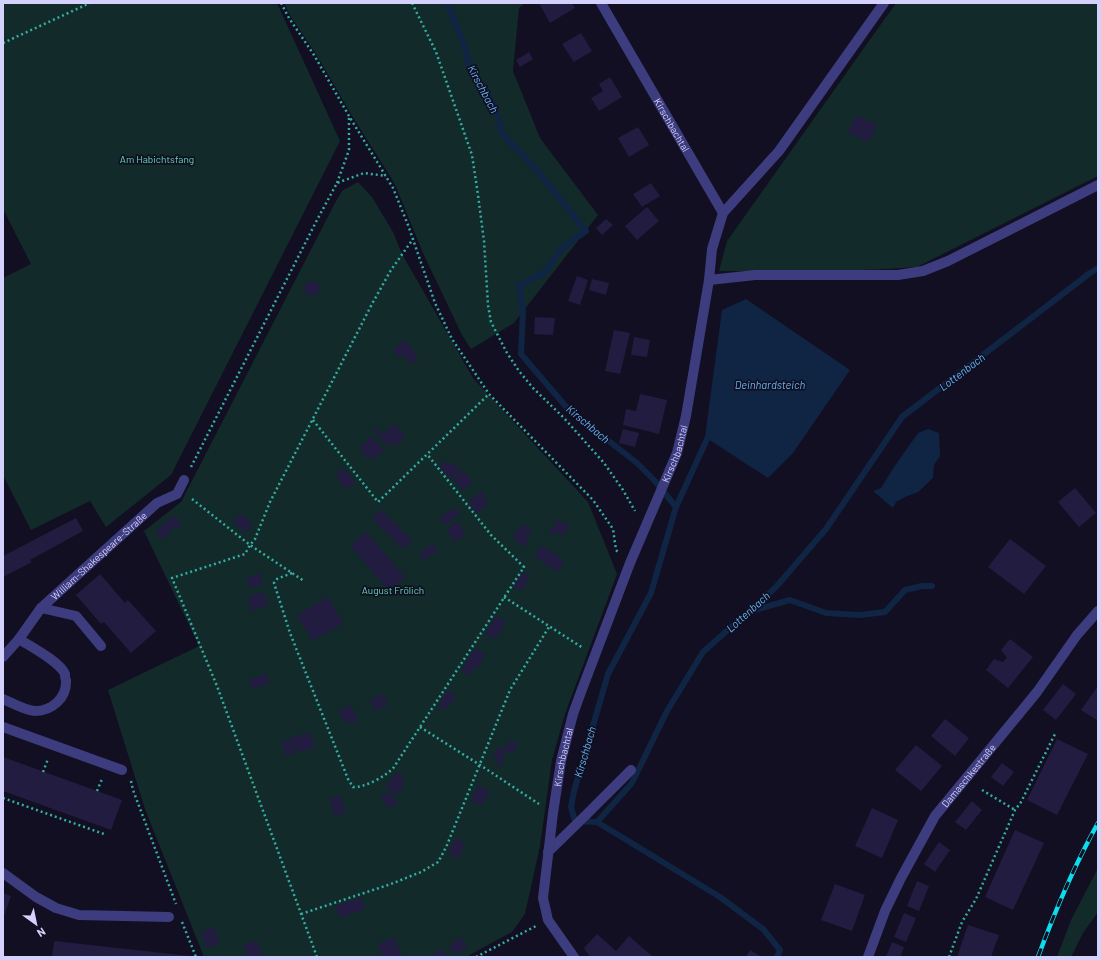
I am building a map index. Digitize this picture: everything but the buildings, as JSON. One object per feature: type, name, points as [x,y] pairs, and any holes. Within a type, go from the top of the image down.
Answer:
[{"type":"street","name":"Kirschbachtal","points":[[548,920],[543,898],[561,761],[573,714],[630,563],[677,453],[686,416],[709,280],[712,249],[723,213],[601,3]]},
{"type":"street","points":[[723,213],[779,151],[884,3]]},
{"type":"street","points":[[709,280],[755,275],[898,275],[923,272],[948,261],[1098,185]]},
{"type":"street","points":[[177,494],[184,480]]},
{"type":"street","name":"William-Shakespeare-Straße","points":[[3,656],[19,639],[42,608],[157,503],[177,494]]},
{"type":"street","points":[[42,608],[76,616],[100,646]]},
{"type":"street","name":"Damaschkestraße","points":[[868,957],[885,911],[901,878],[935,816],[1037,692],[1077,635],[1098,611]]},
{"type":"street","points":[[3,699],[33,711],[45,710],[62,698],[66,688],[65,675],[58,666],[43,654],[19,639]]},
{"type":"street","points":[[3,727],[122,770]]},
{"type":"street","points":[[548,852],[631,770]]},
{"type":"street","points":[[3,873],[36,897],[56,908],[79,915],[169,917]]},
{"type":"street","points":[[548,920],[574,957]]},
{"type":"path","points":[[3,43],[90,3]]},
{"type":"path","points":[[281,3],[387,176],[408,225],[435,303],[452,339],[489,394],[593,500],[613,529],[616,550],[630,563]]},
{"type":"path","points":[[412,3],[436,52],[472,155],[483,234],[488,304],[491,322],[507,353],[519,371],[533,388],[564,418],[608,469],[623,490],[644,530]]},
{"type":"path","points":[[184,480],[337,183],[349,150],[349,116]]},
{"type":"path","points":[[337,183],[364,173],[387,176]]},
{"type":"path","points":[[316,957],[302,914],[217,686],[172,578],[245,554],[250,544],[255,539],[270,502],[372,304],[391,270],[413,239]]},
{"type":"path","points":[[313,420],[378,502],[489,394]]},
{"type":"path","points":[[292,573],[278,579],[274,583],[290,634],[348,779],[352,787],[360,786],[380,778],[391,771],[524,567],[491,535],[426,454]]},
{"type":"path","points":[[177,494],[183,497],[191,498],[250,544],[304,581]]},
{"type":"path","points":[[504,598],[595,656]]},
{"type":"path","points":[[302,914],[391,884],[421,872],[438,862],[447,845],[510,690],[549,627]]},
{"type":"path","points":[[420,727],[553,813]]},
{"type":"path","points":[[949,957],[962,922],[976,899],[1015,810],[1021,802],[1055,734]]},
{"type":"path","points":[[122,770],[130,776],[133,790],[176,905]]},
{"type":"path","points":[[982,790],[1015,810]]},
{"type":"path","points":[[3,798],[104,834]]},
{"type":"path","points":[[181,919],[196,957]]},
{"type":"path","points":[[476,957],[548,920]]},
{"type":"green space","name":"Am Habichtsfang","points":[[3,3],[277,3],[340,141],[171,475],[106,527],[90,501],[31,530],[3,475],[3,278],[31,264],[3,209]]},
{"type":"green space","points":[[284,3],[525,3],[519,8],[513,71],[540,138],[598,215],[514,323],[471,349],[462,335],[423,253],[396,187],[316,54],[291,17]]},
{"type":"green space","points":[[896,3],[1098,3],[1098,176],[917,267],[843,270],[719,271],[727,241]]},
{"type":"green space","name":"August Frölich","points":[[358,182],[372,197],[393,232],[402,254],[473,378],[588,502],[617,574],[565,714],[552,760],[540,846],[525,914],[512,932],[466,957],[204,957],[145,809],[108,690],[199,646],[144,531],[181,502],[335,203],[342,191]]},
{"type":"green space","points":[[1098,868],[1098,912],[1083,933],[1071,957],[1057,957],[1071,920]]},
{"type":"water","name":"Deinhardsteich","points":[[746,299],[850,370],[793,453],[768,478],[705,437],[722,310]]},
{"type":"water","points":[[928,429],[939,433],[940,456],[934,465],[933,478],[918,492],[896,502],[893,508],[873,491],[881,488],[918,433]]},
{"type":"waterway","name":"Kirschbach","points":[[447,3],[465,47],[469,66],[495,107],[503,135],[534,167],[586,231],[562,248],[545,272],[519,286],[523,311],[521,354],[568,409],[637,463],[654,480],[676,507]]},
{"type":"waterway","name":"Lottenbach","points":[[777,957],[780,950],[763,929],[720,897],[597,822],[632,783],[667,711],[703,652],[776,587],[826,529],[902,417],[1098,268]]},
{"type":"waterway","name":"Kirschbach","points":[[597,822],[575,821],[571,807],[574,791],[608,674],[651,593],[676,507],[707,439]]},
{"type":"waterway","points":[[751,611],[790,600],[826,613],[860,615],[885,612],[905,590],[922,586],[932,586]]},
{"type":"railway","points":[[1038,957],[1065,889],[1098,823]]}]
